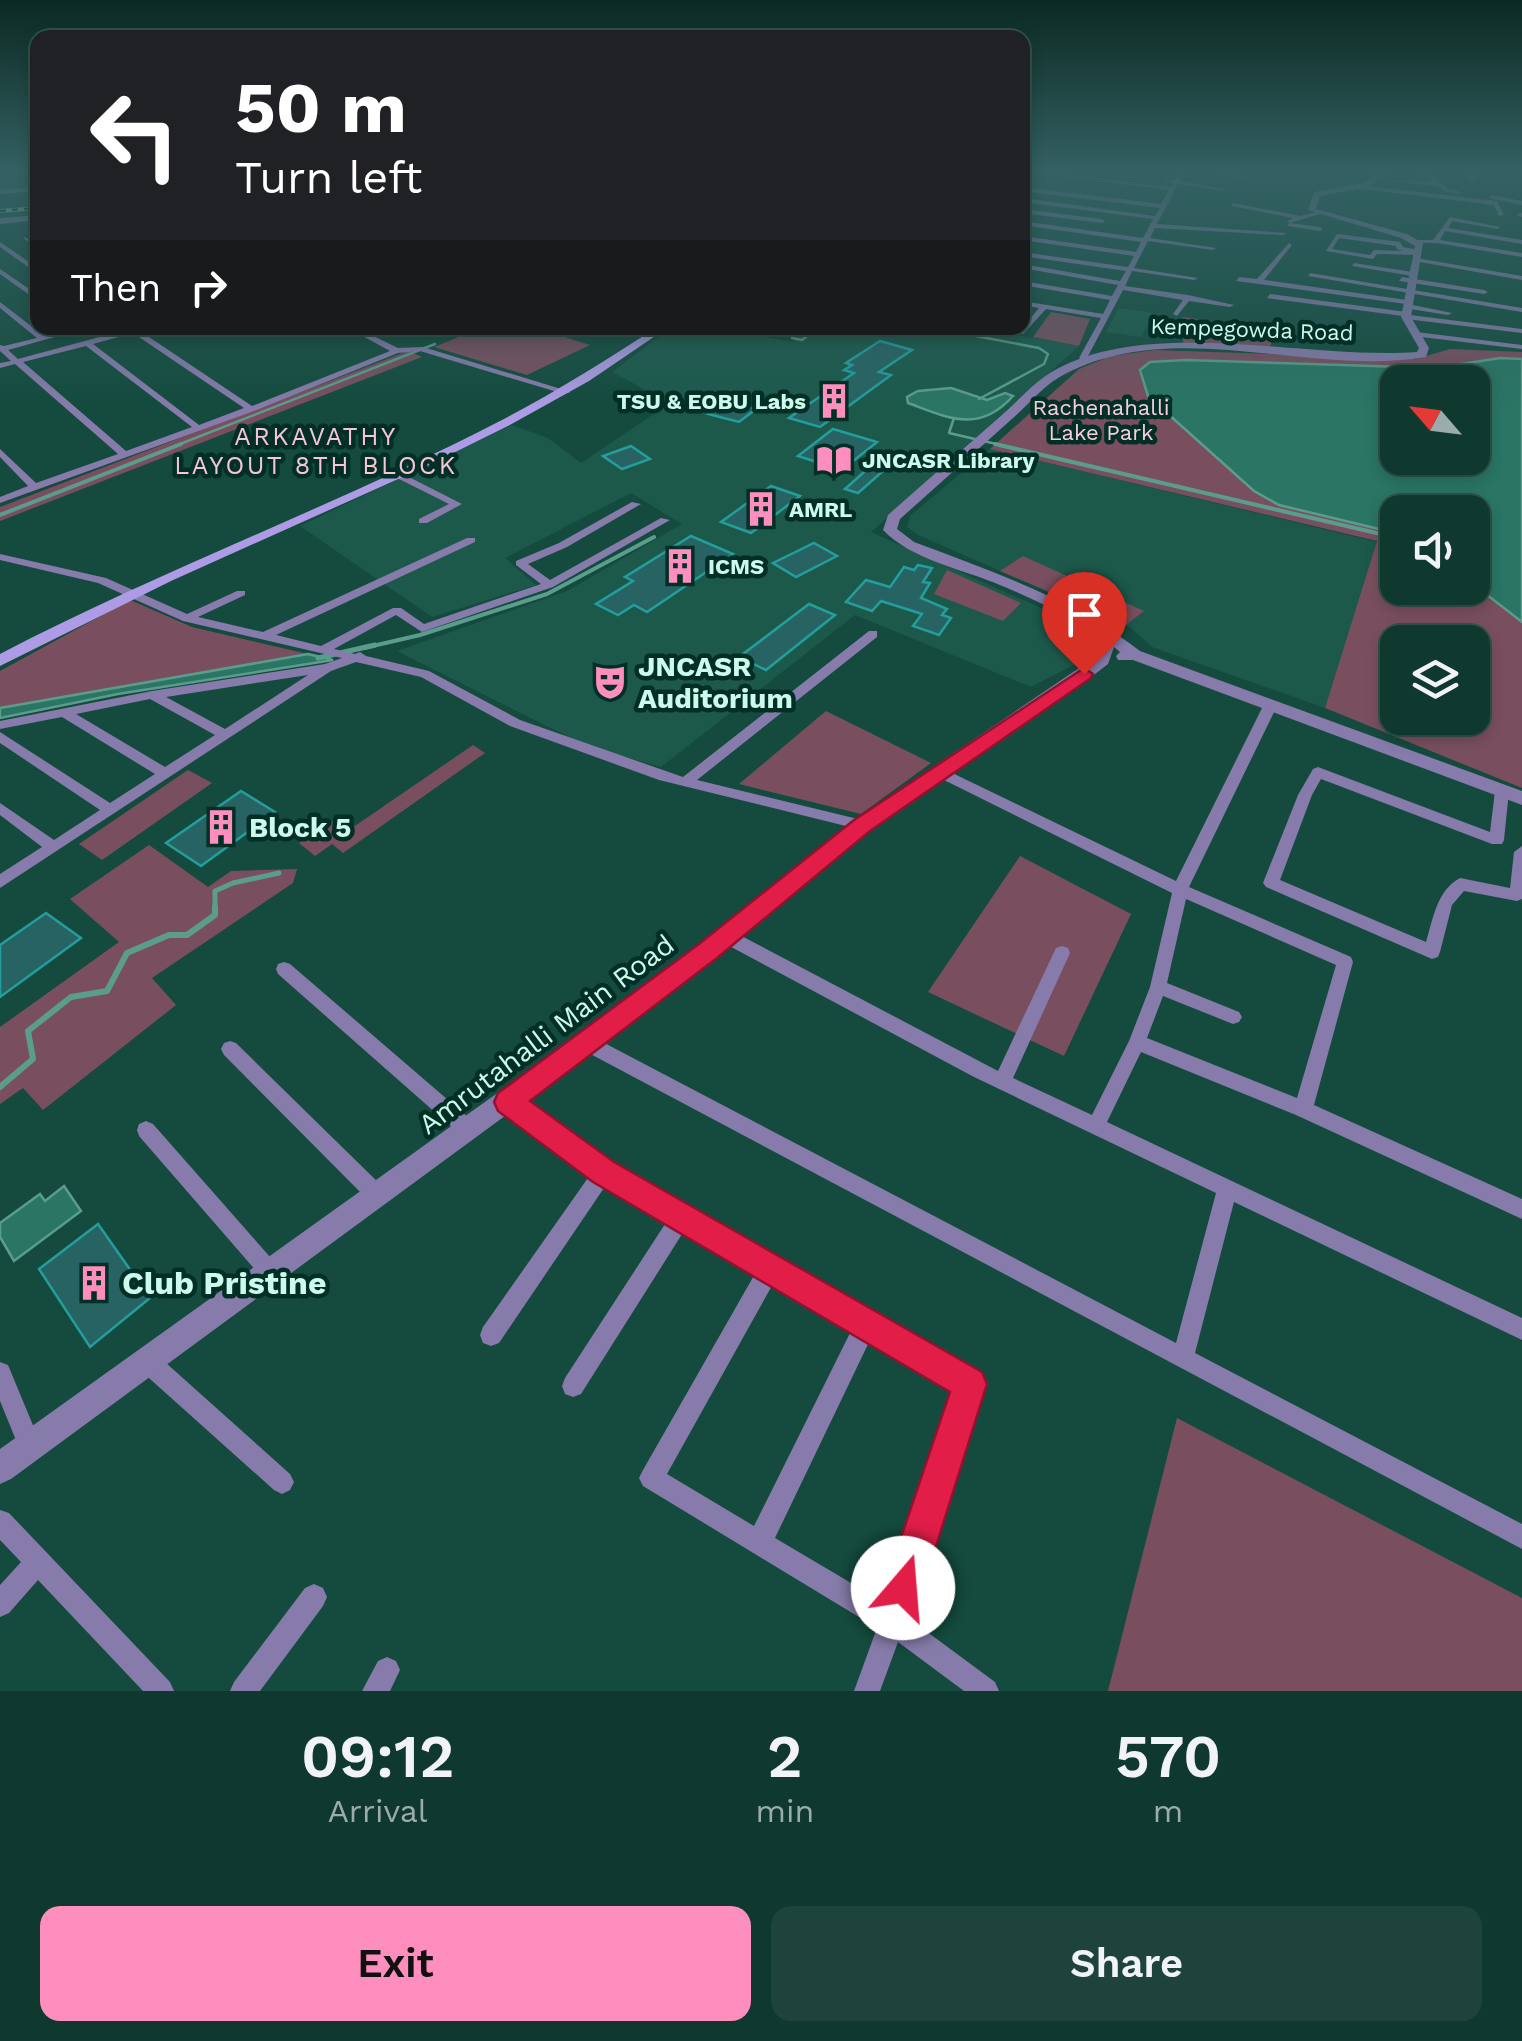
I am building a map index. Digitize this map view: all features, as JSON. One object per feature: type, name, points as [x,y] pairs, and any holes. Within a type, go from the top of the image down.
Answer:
[{"type":"main road","points":[[0,651],[560,390],[638,335]]},
{"type":"main road","points":[[0,661],[125,592],[396,474],[560,390],[650,335]]},
{"type":"street","points":[[8,250],[30,266]]},
{"type":"street","points":[[1107,250],[1136,254]]},
{"type":"street","points":[[1083,358],[1138,250]]},
{"type":"street","points":[[1259,282],[1285,250]]},
{"type":"street","points":[[1329,250],[1366,258],[1373,257],[1374,252],[1396,255],[1399,250]]},
{"type":"street","points":[[1372,250],[1475,317]]},
{"type":"street","points":[[1399,250],[1413,277],[1416,334],[1522,347]]},
{"type":"street","points":[[1413,277],[1430,250]]},
{"type":"street","points":[[1489,250],[1522,256]]},
{"type":"street","points":[[0,261],[30,255]]},
{"type":"street","points":[[1030,255],[1194,278]]},
{"type":"street","points":[[1324,264],[1510,286]]},
{"type":"street","points":[[1030,268],[1230,305]]},
{"type":"street","points":[[0,271],[30,293]]},
{"type":"street","points":[[1310,275],[1522,278]]},
{"type":"street","points":[[1413,277],[1522,331]]},
{"type":"street","points":[[1238,280],[1413,277],[1484,292]]},
{"type":"street","points":[[1270,296],[1413,277],[1522,310]]},
{"type":"street","points":[[1030,284],[1113,298]]},
{"type":"street","points":[[1177,314],[1188,297]]},
{"type":"street","points":[[0,304],[30,328]]},
{"type":"street","points":[[1030,304],[1104,316]]},
{"type":"street","points":[[1030,321],[1044,306]]},
{"type":"street","name":"Kempegowda Road","points":[[1416,334],[1424,348],[1422,355],[1409,357],[1152,347],[1083,358],[1057,373],[894,517],[890,530],[908,546],[1043,598],[1109,634],[1134,655],[1522,798]]},
{"type":"street","points":[[38,335],[42,338]]},
{"type":"street","points":[[1,348],[53,335]]},
{"type":"street","points":[[0,366],[117,335]]},
{"type":"street","points":[[147,335],[251,409]]},
{"type":"street","points":[[366,335],[397,351]]},
{"type":"street","points":[[87,343],[198,428]]},
{"type":"street","points":[[1,348],[126,455]]},
{"type":"street","points":[[0,500],[397,351],[425,351],[560,390]]},
{"type":"street","points":[[0,452],[35,488]]},
{"type":"street","points":[[396,474],[458,504],[422,521]]},
{"type":"street","points":[[549,585],[520,564],[636,504]]},
{"type":"street","points":[[326,649],[397,610],[422,628],[549,585],[665,520]]},
{"type":"street","points":[[264,636],[472,540]]},
{"type":"street","points":[[0,558],[102,580],[188,618],[424,674],[514,723],[686,782],[862,826]]},
{"type":"street","points":[[188,618],[242,593]]},
{"type":"street","points":[[686,782],[873,634]]},
{"type":"street","points":[[1102,660],[1109,634]]},
{"type":"street","points":[[0,882],[326,668],[356,655]]},
{"type":"street","name":"Kempegowda Road","points":[[1102,660],[1134,655]]},
{"type":"street","name":"Amrutahalli Main Road","points":[[0,1468],[508,1102],[726,936],[862,826],[1102,660]]},
{"type":"street","points":[[0,726],[152,694],[326,668]]},
{"type":"street","points":[[152,694],[226,734]]},
{"type":"street","points":[[1096,1126],[1137,1042],[1158,987],[1180,890],[1270,706]]},
{"type":"street","points":[[64,712],[165,774]]},
{"type":"street","points":[[0,737],[111,810]]},
{"type":"street","points":[[939,772],[1180,890],[1344,962],[1303,1109]]},
{"type":"street","points":[[1318,772],[1522,850],[1516,895],[1460,884],[1444,903],[1432,952],[1270,883],[1318,772]]},
{"type":"street","points":[[1497,840],[1502,791]]},
{"type":"street","points":[[0,808],[53,848]]},
{"type":"street","points":[[726,936],[1002,1081],[1522,1329]]},
{"type":"street","points":[[1002,1081],[1062,953]]},
{"type":"street","points":[[284,970],[468,1130]]},
{"type":"street","points":[[1158,987],[1232,1017]]},
{"type":"street","points":[[1137,1042],[1303,1109],[1522,1208]]},
{"type":"street","points":[[587,1043],[1522,1536]]},
{"type":"street","points":[[230,1049],[378,1196]]},
{"type":"street","points":[[508,1102],[603,1172],[970,1384],[867,1691]]},
{"type":"street","points":[[146,1130],[271,1273]]},
{"type":"street","points":[[491,1334],[603,1172]]},
{"type":"street","points":[[1183,1358],[1227,1189]]},
{"type":"street","points":[[573,1386],[682,1216]]},
{"type":"street","points":[[772,1267],[651,1478],[892,1622],[986,1691]]},
{"type":"street","points":[[760,1542],[867,1322]]},
{"type":"street","points":[[148,1362],[282,1482]]},
{"type":"street","points":[[0,1373],[30,1447]]},
{"type":"street","points":[[0,1522],[161,1691]]},
{"type":"street","points":[[0,1604],[37,1562]]},
{"type":"street","points":[[243,1691],[314,1597]]},
{"type":"shaded area","points":[[1119,308],[1153,313],[1141,337],[1106,332]]},
{"type":"shaded area","points":[[662,335],[755,335],[793,342],[801,335],[1017,335],[1079,346],[871,532],[1097,633],[1095,654],[1031,687],[855,615],[661,767],[587,746],[397,651],[567,591],[682,524],[631,493],[505,558],[536,585],[432,617],[300,526],[512,425],[548,438],[581,463],[670,403],[612,372]]},
{"type":"shaded area","points":[[1522,359],[1522,622],[1490,597],[1490,495],[1380,495],[1380,529],[1279,505],[1254,491],[1148,396],[1140,370],[1150,362],[1380,366],[1380,475],[1490,475],[1490,365],[1455,365]]},
{"type":"shaded area","points":[[951,388],[987,400],[1005,393],[1013,396],[1000,408],[976,419],[950,417],[908,403],[907,397],[918,391]]},
{"type":"shaded area","points":[[990,449],[1377,542],[1325,708],[1152,647],[1131,628],[907,527],[910,516]]},
{"type":"shaded area","points":[[308,654],[333,660],[118,694],[0,718],[0,708]]},
{"type":"shaded area","points":[[64,1186],[81,1211],[14,1261],[0,1237],[0,1223],[40,1194],[45,1201]]},
{"type":"green space","points":[[1051,312],[1090,319],[1079,346],[1033,337]]},
{"type":"green space","points":[[1183,317],[1274,331],[1270,348],[1183,344]]},
{"type":"green space","points":[[464,335],[558,335],[590,345],[527,375],[434,347]]},
{"type":"green space","name":"Rachenahalli Lake Park","points":[[1450,349],[1522,352],[1522,359],[1465,365],[1186,360],[1279,505],[1380,529],[1380,605],[1490,605],[1490,597],[1522,622],[1522,788],[1391,735],[1490,735],[1490,625],[1380,625],[1380,730],[1325,708],[1377,541],[990,449],[1079,369],[1111,356],[1155,350],[1416,359]]},
{"type":"green space","points":[[408,351],[422,357],[0,521],[0,507]]},
{"type":"green space","points":[[1023,556],[1144,611],[1126,625],[1000,571]]},
{"type":"green space","points":[[947,570],[1021,603],[1003,621],[934,594]]},
{"type":"green space","points":[[130,600],[192,627],[308,654],[0,708],[0,671]]},
{"type":"green space","points":[[826,711],[931,763],[861,814],[739,784]]},
{"type":"green space","points":[[473,745],[485,753],[343,853],[332,844],[315,856],[299,843],[334,820],[349,830]]},
{"type":"green space","points":[[188,770],[212,783],[102,860],[79,844]]},
{"type":"green space","points":[[149,845],[208,887],[231,871],[297,869],[293,883],[152,978],[176,1005],[43,1110],[23,1088],[0,1104],[0,1027],[119,942],[70,899]]},
{"type":"green space","points":[[1020,856],[1131,914],[1064,1056],[928,992]]},
{"type":"green space","points":[[1177,1418],[1522,1598],[1522,1691],[1108,1691]]},
{"type":"building","points":[[880,341],[912,350],[879,372],[891,375],[820,427],[789,418],[854,373],[844,370],[852,365],[846,363]]},
{"type":"building","points":[[726,401],[756,409],[739,422],[708,414]]},
{"type":"building","points":[[833,429],[877,442],[842,470],[798,456]]},
{"type":"building","points":[[631,446],[650,459],[622,469],[603,456]]},
{"type":"building","points":[[883,455],[891,464],[858,493],[845,489]]},
{"type":"building","name":"AMRL","points":[[771,486],[800,496],[751,533],[721,522]]},
{"type":"building","name":"ICMS","points":[[691,536],[733,554],[647,612],[634,605],[618,615],[596,604],[633,581],[625,577]]},
{"type":"building","points":[[814,543],[837,556],[796,577],[773,563]]},
{"type":"building","points":[[918,565],[932,568],[923,582],[930,583],[921,598],[947,609],[942,615],[951,618],[939,635],[913,626],[922,614],[881,601],[872,611],[846,602],[866,580],[890,587],[904,567],[914,570]]},
{"type":"building","points":[[809,604],[835,615],[766,670],[739,657]]},
{"type":"building","name":"Block 5","points":[[241,791],[275,812],[201,866],[166,843]]},
{"type":"building","points":[[46,913],[81,938],[0,997],[0,945]]},
{"type":"building","name":"Club Pristine","points":[[98,1224],[150,1298],[90,1347],[39,1269]]},
{"type":"waterway","points":[[792,338],[802,340],[808,335]]},
{"type":"waterway","points":[[971,335],[1039,348],[1048,354],[1044,364],[979,399]]},
{"type":"waterway","points":[[175,446],[435,344]]},
{"type":"waterway","points":[[954,418],[949,433],[1005,446]]},
{"type":"waterway","points":[[0,515],[181,444]]},
{"type":"waterway","points":[[995,444],[1380,534]]},
{"type":"waterway","points":[[364,648],[420,635],[547,594],[654,537]]},
{"type":"waterway","points":[[318,658],[375,645]]},
{"type":"waterway","points":[[0,1087],[33,1059],[28,1031],[71,997],[107,991],[127,953],[169,935],[187,935],[215,915],[215,891],[279,873]]},
{"type":"place","name":"TSU & EOBU Labs","points":[[834,401]]},
{"type":"place","name":"JNCASR Library","points":[[834,460]]},
{"type":"place","name":"AMRL","points":[[761,509]]},
{"type":"place","name":"ICMS","points":[[680,566]]},
{"type":"place","name":"JNCASR Auditorium","points":[[610,682]]},
{"type":"place","name":"Block 5","points":[[221,827]]},
{"type":"place","name":"Club Pristine","points":[[94,1283]]},
{"type":"district","name":"ARKAVATHY LAYOUT 8TH BLOCK","points":[[316,450]]},
{"type":"route","points":[[903,1588],[970,1384],[603,1172],[508,1102],[708,951],[862,826],[1084,674]]}]
